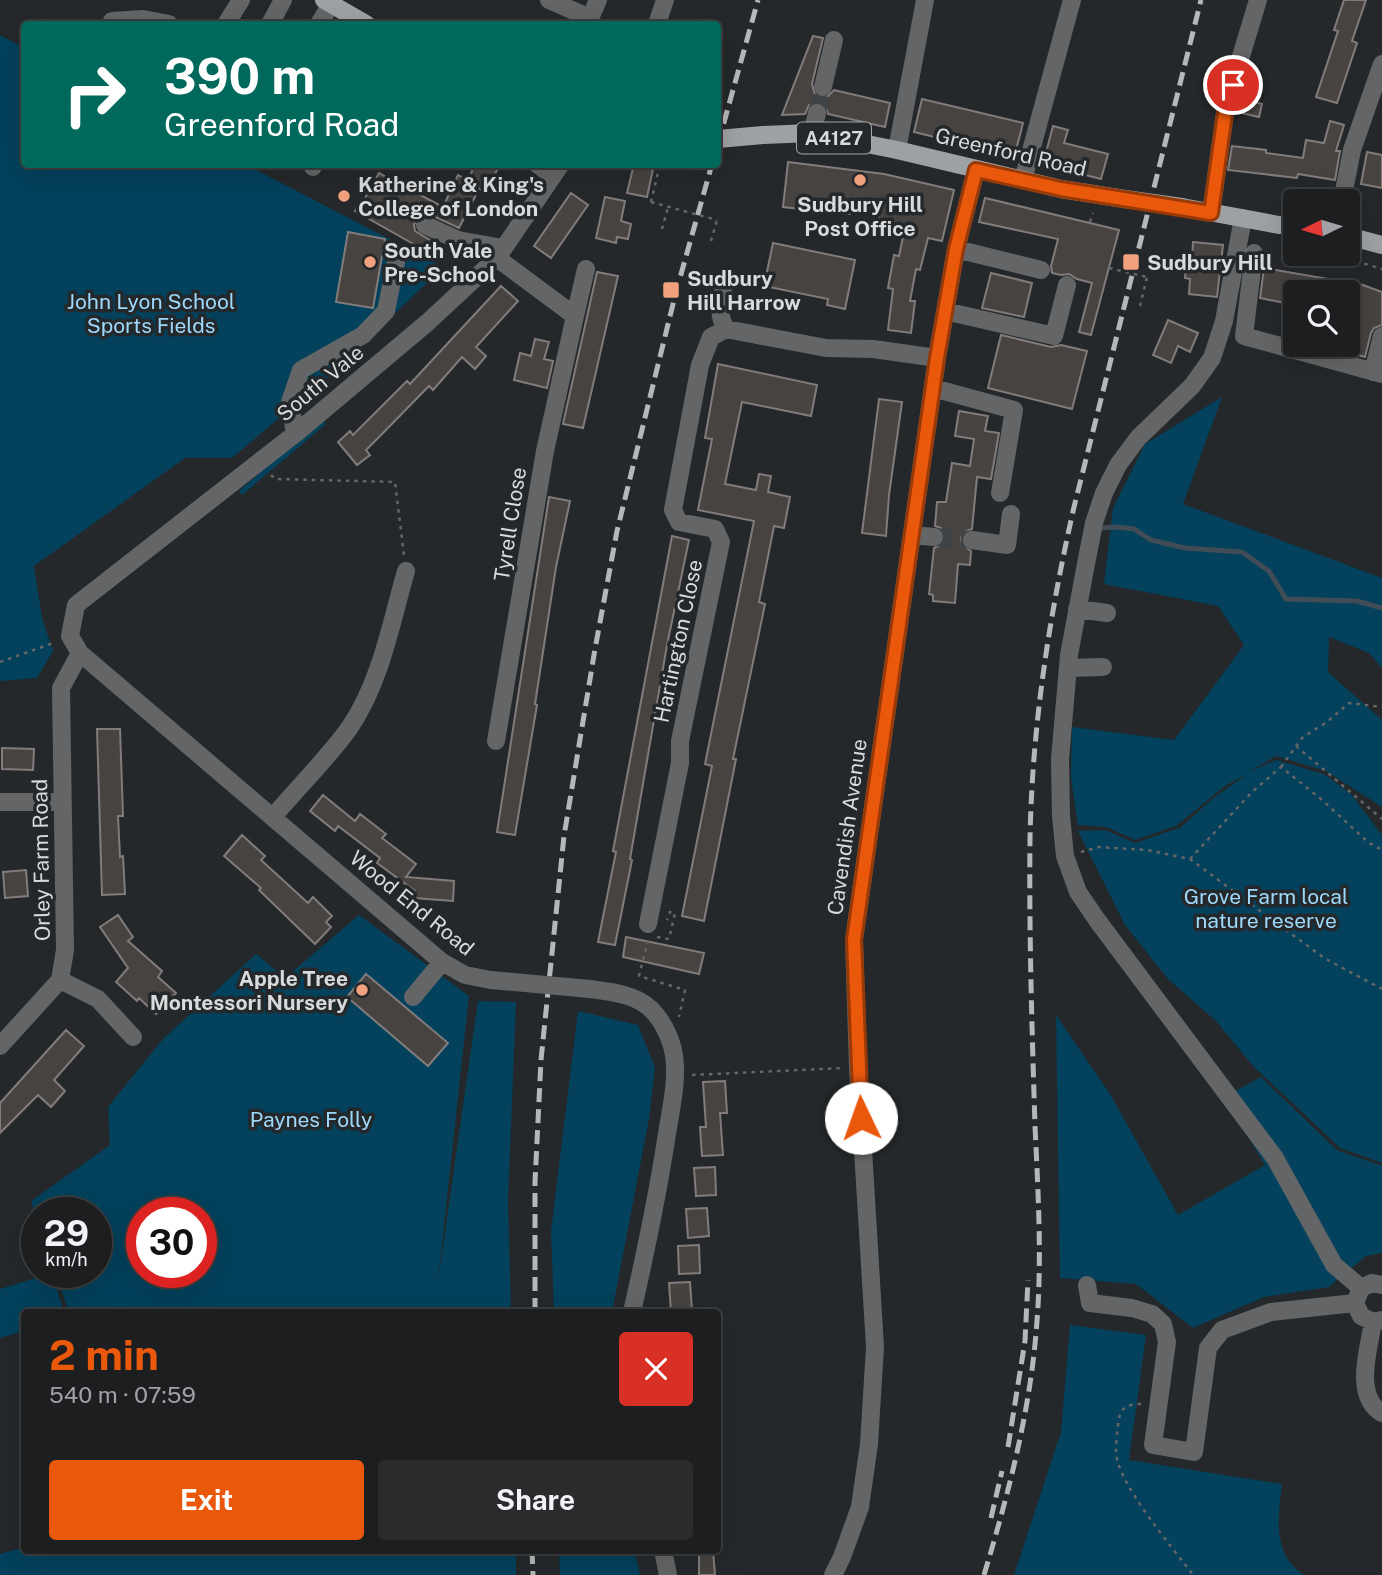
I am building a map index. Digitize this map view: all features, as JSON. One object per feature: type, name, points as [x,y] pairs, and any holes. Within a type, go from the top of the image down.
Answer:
[{"type":"main road","points":[[327,2],[361,21]]},
{"type":"main road","name":"Greenford Road","points":[[721,139],[812,133],[897,149],[976,170],[1074,191],[1283,225]]},
{"type":"main road","points":[[1360,239],[1382,245]]},
{"type":"street","points":[[228,21],[241,0]]},
{"type":"street","points":[[272,21],[283,0]]},
{"type":"street","points":[[549,0],[589,21],[598,0]]},
{"type":"street","points":[[658,21],[665,0]]},
{"type":"street","points":[[897,149],[925,0]]},
{"type":"street","points":[[1023,180],[1072,0]]},
{"type":"street","points":[[1211,213],[1226,106],[1258,0]]},
{"type":"street","points":[[321,21],[327,2]]},
{"type":"street","points":[[112,21],[153,21]]},
{"type":"street","points":[[823,87],[834,40]]},
{"type":"street","points":[[1344,189],[1352,150],[1382,64]]},
{"type":"street","points":[[812,133],[817,113]]},
{"type":"street","name":"South Vale","points":[[70,636],[76,605],[295,434],[419,329],[500,253],[557,170]]},
{"type":"street","name":"Cavendish Avenue","points":[[833,1575],[860,1507],[869,1444],[875,1347],[858,1068],[854,940],[937,358],[956,249],[976,170]]},
{"type":"street","points":[[1243,218],[1224,321],[1212,358],[1192,386],[1138,438],[1118,465],[1104,493],[1094,523],[1068,668],[1060,759],[1065,856],[1078,892],[1275,1158],[1334,1265],[1358,1296],[1361,1316],[1377,1321],[1365,1376],[1367,1395],[1382,1413]]},
{"type":"street","points":[[425,225],[458,240],[500,253],[575,316]]},
{"type":"street","points":[[956,249],[1041,270]]},
{"type":"street","points":[[1254,253],[1244,337],[1377,373],[1382,337]]},
{"type":"street","points":[[295,434],[290,402],[301,370],[363,335],[386,311],[396,262]]},
{"type":"street","name":"Tyrell Close","points":[[496,741],[545,451],[586,269]]},
{"type":"street","points":[[945,311],[1054,336],[1067,285]]},
{"type":"street","points":[[723,292],[719,311],[726,329],[826,348],[873,349],[937,358]]},
{"type":"street","name":"Hartington Close","points":[[649,920],[680,763],[680,741],[721,542],[715,529],[679,522],[673,510],[700,365],[711,337],[726,329]]},
{"type":"street","points":[[933,388],[1014,411],[1000,493]]},
{"type":"street","points":[[972,540],[1007,545],[1011,514]]},
{"type":"street","points":[[912,534],[934,537]]},
{"type":"street","points":[[273,817],[349,727],[368,694],[406,570]]},
{"type":"street","points":[[1077,609],[1107,612]]},
{"type":"street","name":"Wood End Road","points":[[70,636],[80,653],[442,962],[465,975],[491,981],[616,992],[640,1000],[657,1015],[674,1054],[674,1076],[655,1208],[633,1309]]},
{"type":"street","name":"Orley Farm Road","points":[[60,980],[65,950],[61,688],[80,653]]},
{"type":"street","points":[[1068,668],[1103,667]]},
{"type":"street","points":[[0,803],[63,802]]},
{"type":"street","points":[[413,998],[442,962]]},
{"type":"street","points":[[0,1046],[60,980],[98,999],[133,1037]]},
{"type":"street","points":[[1087,1286],[1090,1303],[1132,1308],[1152,1314],[1163,1324],[1167,1342],[1153,1446],[1194,1452],[1208,1348],[1222,1330],[1271,1312],[1358,1296],[1372,1283],[1382,1285]]},
{"type":"street","points":[[664,1554],[668,1575]]},
{"type":"path","points":[[659,168],[651,202],[717,220],[711,241]]},
{"type":"path","points":[[662,229],[668,207]]},
{"type":"path","points":[[1090,222],[1093,213]]},
{"type":"path","points":[[1360,262],[1382,269]]},
{"type":"path","points":[[1109,268],[1147,277],[1140,306]]},
{"type":"path","points":[[260,462],[275,479],[395,482],[406,570]]},
{"type":"path","points":[[0,662],[70,636]]},
{"type":"path","points":[[1190,859],[1252,792],[1281,767],[1302,738],[1349,703],[1382,707]]},
{"type":"path","points":[[1296,746],[1382,819]]},
{"type":"path","points":[[1281,767],[1369,843],[1382,850]]},
{"type":"path","points":[[1065,856],[1099,847],[1147,850],[1190,859],[1324,958],[1382,989]]},
{"type":"path","points":[[649,920],[668,920],[670,912],[675,913],[669,939],[649,935],[639,976],[685,990],[679,1018]]},
{"type":"path","points":[[674,1076],[858,1068]]},
{"type":"path","points":[[1141,1404],[1128,1404],[1123,1408],[1118,1420],[1116,1455],[1132,1493],[1193,1575]]},
{"type":"green space","name":"John Lyon School Sports Fields","points":[[0,35],[21,46],[21,168],[253,168],[443,267],[344,363],[232,458],[185,458],[34,566],[42,618],[53,651],[37,678],[0,681]]},
{"type":"green space","name":"Grove Farm local nature reserve","points":[[1222,397],[1183,504],[1382,578],[1382,668],[1369,653],[1329,637],[1328,672],[1382,720],[1382,807],[1326,771],[1276,756],[1248,772],[1276,760],[1324,774],[1351,794],[1382,835],[1382,1163],[1340,1148],[1253,1066],[1216,1021],[1168,979],[1125,925],[1078,831],[1105,830],[1135,843],[1181,827],[1212,799],[1247,774],[1225,786],[1176,826],[1135,840],[1106,827],[1078,825],[1071,777],[1072,727],[1174,740],[1244,645],[1218,606],[1104,584],[1113,508],[1145,444]]},
{"type":"green space","points":[[321,420],[326,424],[242,495],[239,491]]},
{"type":"green space","name":"Paynes Folly","points":[[359,915],[469,996],[438,1281],[478,1001],[516,1002],[508,1200],[511,1309],[68,1309],[61,1288],[112,1288],[112,1197],[37,1197],[110,1145],[108,1107],[163,1039],[256,954],[285,978]]},
{"type":"green space","points":[[578,1011],[638,1025],[655,1068],[649,1119],[613,1309],[554,1309],[551,1231]]},
{"type":"green space","points":[[1056,1015],[1110,1094],[1178,1215],[1265,1165],[1224,1097],[1261,1077],[1337,1150],[1382,1166],[1382,1253],[1366,1256],[1329,1287],[1264,1297],[1193,1328],[1136,1284],[1060,1278]]},
{"type":"green space","points":[[21,1283],[21,1288],[57,1288],[63,1309],[21,1309],[21,1332],[0,1338],[0,1289]]},
{"type":"green space","points":[[1070,1325],[1146,1335],[1129,1460],[1282,1484],[1279,1522],[1282,1546],[1286,1557],[1304,1575],[1014,1575],[1061,1432]]},
{"type":"green space","points":[[21,1548],[21,1554],[516,1554],[516,1575],[0,1575],[0,1554]]},
{"type":"green space","points":[[559,1554],[636,1554],[640,1575],[560,1575]]},
{"type":"building","points":[[1344,0],[1366,0],[1352,41],[1357,43],[1337,103],[1316,97],[1338,31],[1334,30]]},
{"type":"building","points":[[813,36],[823,38],[812,84],[815,95],[826,98],[834,90],[890,103],[885,127],[828,114],[825,105],[819,102],[809,105],[805,114],[782,115]]},
{"type":"building","points":[[922,99],[1023,123],[1015,154],[1009,155],[914,132]]},
{"type":"building","points":[[1240,99],[1262,104],[1259,117],[1237,112]]},
{"type":"building","points":[[1330,121],[1344,125],[1336,151],[1340,151],[1335,180],[1298,174],[1297,178],[1228,170],[1232,146],[1303,158],[1306,140],[1324,143]]},
{"type":"building","points":[[1053,126],[1068,130],[1064,143],[1108,154],[1101,179],[1043,164]]},
{"type":"building","points":[[1367,152],[1382,155],[1382,188],[1361,184]]},
{"type":"building","points":[[788,162],[884,174],[954,190],[942,241],[928,238],[920,270],[916,269],[910,301],[915,301],[911,333],[888,330],[893,289],[888,288],[894,255],[899,256],[904,232],[877,226],[880,210],[851,202],[850,214],[783,207]]},
{"type":"building","points":[[473,168],[498,168],[486,192],[479,189],[459,228],[429,214],[418,216],[414,225],[415,231],[430,240],[424,250],[355,211],[379,173],[443,207],[458,175],[468,180]]},
{"type":"building","points":[[633,168],[653,169],[647,197],[627,193]]},
{"type":"building","points":[[571,193],[588,205],[551,258],[534,246]]},
{"type":"building","points":[[605,197],[625,201],[621,221],[631,224],[628,239],[617,237],[616,243],[596,238]]},
{"type":"building","points":[[985,198],[1119,230],[1091,335],[1079,332],[1092,283],[1069,274],[1052,273],[1051,266],[1058,239],[979,222]]},
{"type":"building","points":[[348,232],[385,239],[373,308],[336,302]]},
{"type":"building","points":[[1193,242],[1223,245],[1217,297],[1189,294],[1190,279],[1185,278],[1187,258],[1192,259]]},
{"type":"building","points":[[773,243],[855,260],[845,309],[827,305],[828,299],[764,286]]},
{"type":"building","points":[[1264,268],[1334,280],[1283,280],[1283,303],[1260,298]]},
{"type":"building","points":[[597,272],[618,276],[583,428],[563,424]]},
{"type":"building","points":[[991,273],[1032,283],[1024,317],[982,308]]},
{"type":"building","points":[[1360,284],[1382,292],[1382,325],[1374,328],[1371,333],[1365,357],[1360,356]]},
{"type":"building","points":[[501,286],[518,301],[476,347],[486,356],[475,369],[462,357],[433,390],[429,386],[366,450],[370,455],[357,465],[338,442],[350,431],[353,435],[407,381],[410,384]]},
{"type":"building","points":[[1168,320],[1198,333],[1190,352],[1178,346],[1171,363],[1153,355]]},
{"type":"building","points":[[1001,335],[1051,347],[1061,345],[1087,351],[1072,409],[988,388]]},
{"type":"building","points":[[535,339],[549,342],[544,359],[553,361],[547,388],[514,380],[520,353],[531,356]]},
{"type":"building","points":[[718,364],[817,385],[811,416],[742,402],[725,484],[756,490],[759,474],[771,476],[768,492],[790,497],[784,528],[774,526],[759,602],[765,604],[733,759],[736,759],[704,921],[682,916],[712,766],[705,764],[754,521],[698,510],[712,439],[705,438]]},
{"type":"building","points":[[879,399],[902,402],[886,536],[862,533]]},
{"type":"building","points":[[959,411],[988,416],[985,431],[999,433],[991,479],[977,477],[972,529],[964,532],[961,538],[962,545],[971,551],[970,565],[958,564],[955,603],[933,601],[933,595],[929,594],[934,548],[943,544],[945,537],[941,528],[935,526],[937,502],[946,502],[952,463],[970,466],[974,439],[955,436]]},
{"type":"building","points":[[549,497],[570,501],[556,567],[515,835],[497,832]]},
{"type":"building","points":[[672,536],[689,540],[667,645],[630,859],[632,860],[615,945],[598,942]]},
{"type":"building","points":[[97,729],[120,729],[123,816],[118,816],[125,894],[102,895]]},
{"type":"building","points":[[2,748],[34,749],[33,770],[2,769]]},
{"type":"building","points":[[323,795],[355,821],[360,814],[386,834],[382,838],[416,864],[406,877],[454,881],[453,901],[414,898],[415,891],[377,863],[380,858],[338,826],[335,831],[310,811]]},
{"type":"building","points":[[242,835],[265,856],[261,860],[308,903],[313,897],[332,916],[326,922],[331,927],[315,944],[259,890],[261,888],[224,856]]},
{"type":"building","points":[[26,870],[28,896],[5,898],[3,872]]},
{"type":"building","points":[[118,915],[133,937],[128,941],[162,971],[158,977],[176,993],[156,1014],[116,982],[128,968],[100,927]]},
{"type":"building","points":[[626,937],[704,953],[699,974],[623,957]]},
{"type":"building","points":[[366,974],[448,1043],[428,1066],[347,997]]},
{"type":"building","points":[[66,1030],[84,1046],[54,1080],[65,1091],[51,1107],[38,1095],[0,1133],[0,1103]]},
{"type":"building","points":[[725,1081],[727,1113],[720,1113],[723,1155],[702,1156],[700,1127],[706,1127],[703,1082]]},
{"type":"building","points":[[715,1167],[716,1195],[696,1196],[694,1168]]},
{"type":"building","points":[[707,1208],[709,1236],[688,1238],[686,1209]]},
{"type":"building","points":[[699,1245],[700,1273],[679,1274],[678,1246]]},
{"type":"building","points":[[690,1282],[692,1309],[671,1309],[669,1283]]},
{"type":"building","points":[[699,1554],[713,1554],[715,1575],[699,1575]]},
{"type":"waterway","points":[[1102,528],[1134,529],[1151,540],[1185,548],[1242,552],[1269,571],[1286,599],[1357,601],[1382,608]]},
{"type":"tunnel","points":[[817,113],[823,87]]},
{"type":"tunnel","points":[[934,537],[972,540]]},
{"type":"railway","points":[[721,133],[758,0]]},
{"type":"railway","points":[[984,1575],[1018,1450],[1030,1386],[1037,1321],[1039,1248],[1031,983],[1030,839],[1034,755],[1043,672],[1074,507],[1201,0]]},
{"type":"railway","points":[[535,1309],[535,1182],[541,1060],[564,836],[617,531],[676,292],[711,168]]},
{"type":"railway","points":[[1008,1447],[1025,1341],[1028,1280]]},
{"type":"railway","points":[[991,1518],[1002,1471]]},
{"type":"railway","points":[[532,1554],[533,1575]]},
{"type":"place","name":"Sudbury Hill Post Office","points":[[860,180]]},
{"type":"place","name":"Katherine & King's College of London","points":[[344,196]]},
{"type":"place","name":"South Vale Pre-School","points":[[370,262]]},
{"type":"place","name":"Sudbury Hill","points":[[1131,262]]},
{"type":"place","name":"Sudbury Hill Harrow","points":[[671,290]]},
{"type":"place","name":"Apple Tree Montessori Nursery","points":[[362,990]]},
{"type":"route","points":[[861,1118],[854,940],[937,358],[956,249],[976,170],[1061,189],[1211,213],[1226,106],[1233,85]]}]
